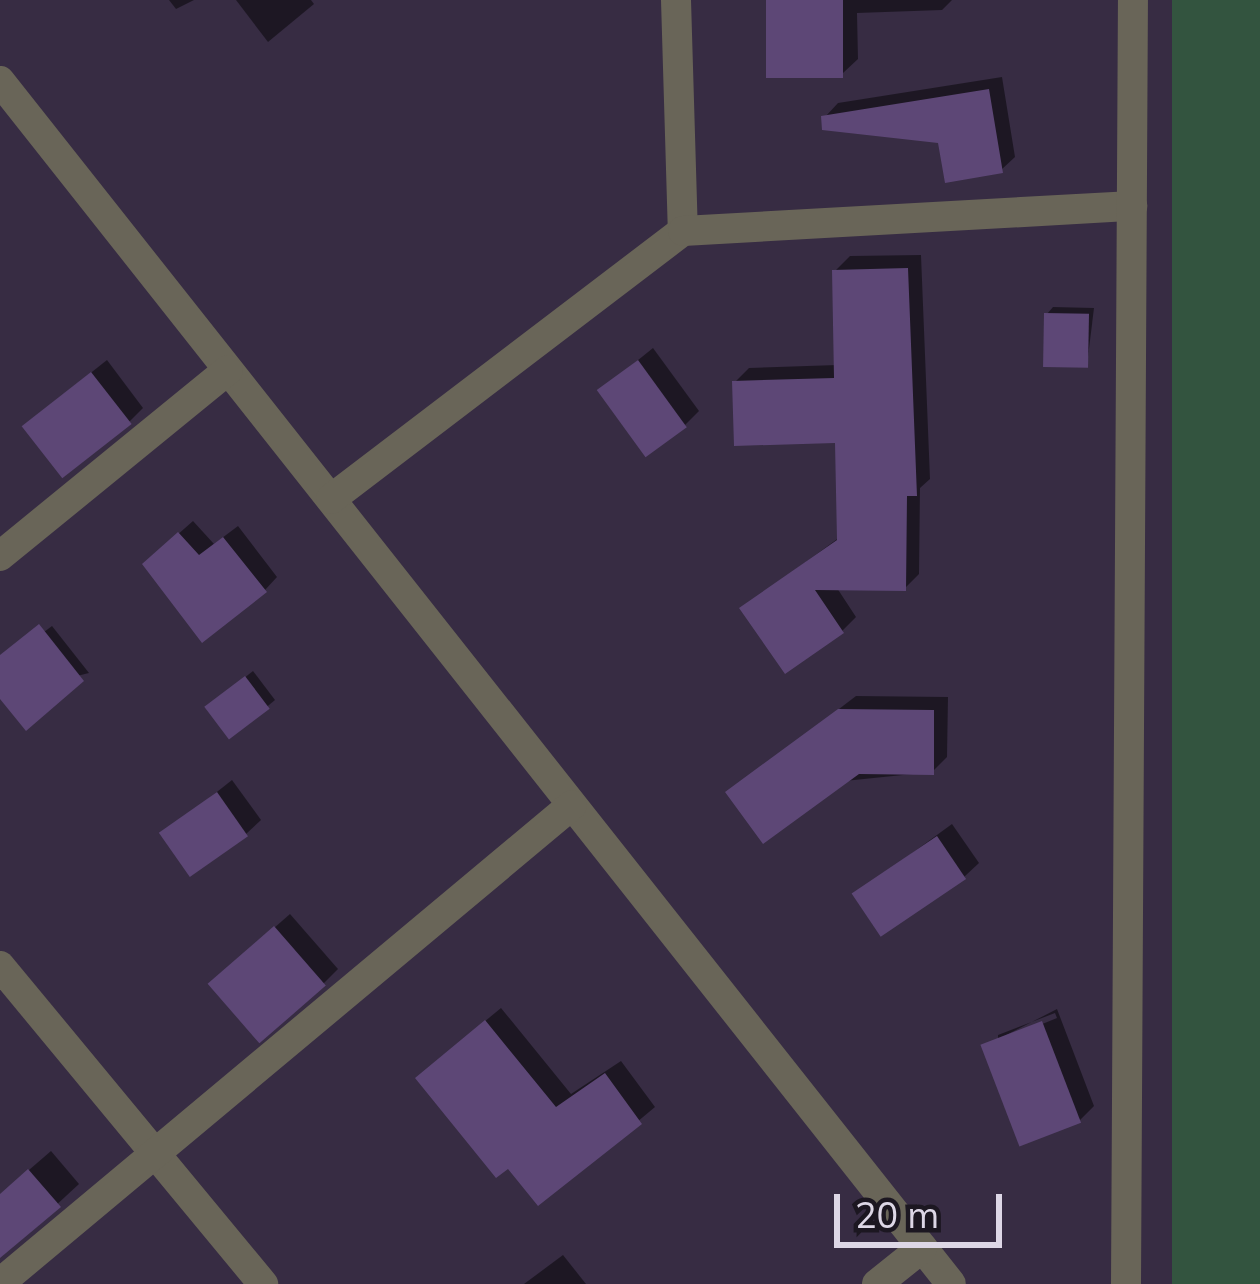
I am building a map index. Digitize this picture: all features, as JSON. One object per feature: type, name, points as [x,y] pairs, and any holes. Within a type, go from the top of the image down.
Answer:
[{"type":"street","points":[[676,0],[683,231]]},
{"type":"street","points":[[1126,1284],[1133,0]]},
{"type":"street","points":[[0,81],[951,1284]]},
{"type":"street","points":[[331,499],[683,231],[1132,206]]},
{"type":"street","points":[[0,556],[228,370]]},
{"type":"street","points":[[0,1283],[159,1156],[572,805]]},
{"type":"street","points":[[0,966],[263,1284]]},
{"type":"street","points":[[877,1284],[922,1247]]},
{"type":"green space","points":[[1172,0],[1260,0],[1260,1284],[1172,1284]]},
{"type":"building","points":[[766,0],[843,0],[843,78],[766,78]]},
{"type":"building","points":[[989,89],[1003,173],[945,183],[938,143],[822,130],[821,116]]},
{"type":"building","points":[[908,268],[917,496],[907,496],[906,591],[815,590],[844,633],[785,674],[739,608],[837,540],[835,443],[734,446],[732,381],[834,378],[832,270]]},
{"type":"building","points":[[1044,313],[1089,314],[1088,368],[1043,367]]},
{"type":"building","points":[[638,360],[687,427],[646,457],[597,390]]},
{"type":"building","points":[[91,372],[132,424],[62,478],[22,426]]},
{"type":"building","points":[[178,532],[199,555],[223,537],[267,592],[202,643],[142,564]]},
{"type":"building","points":[[39,624],[84,681],[26,731],[0,699],[0,655]]},
{"type":"building","points":[[245,676],[270,709],[229,739],[204,707]]},
{"type":"building","points":[[838,709],[934,710],[934,775],[859,774],[763,844],[725,792]]},
{"type":"building","points":[[217,792],[248,836],[190,877],[159,833]]},
{"type":"building","points":[[937,836],[966,879],[881,937],[852,894]]},
{"type":"building","points":[[274,926],[326,986],[259,1043],[208,984]]},
{"type":"building","points":[[485,1020],[556,1107],[605,1073],[642,1124],[538,1206],[508,1169],[496,1178],[415,1078]]},
{"type":"building","points":[[1042,1021],[1081,1123],[1019,1146],[980,1045]]},
{"type":"building","points":[[28,1169],[61,1207],[0,1258],[0,1194]]}]
